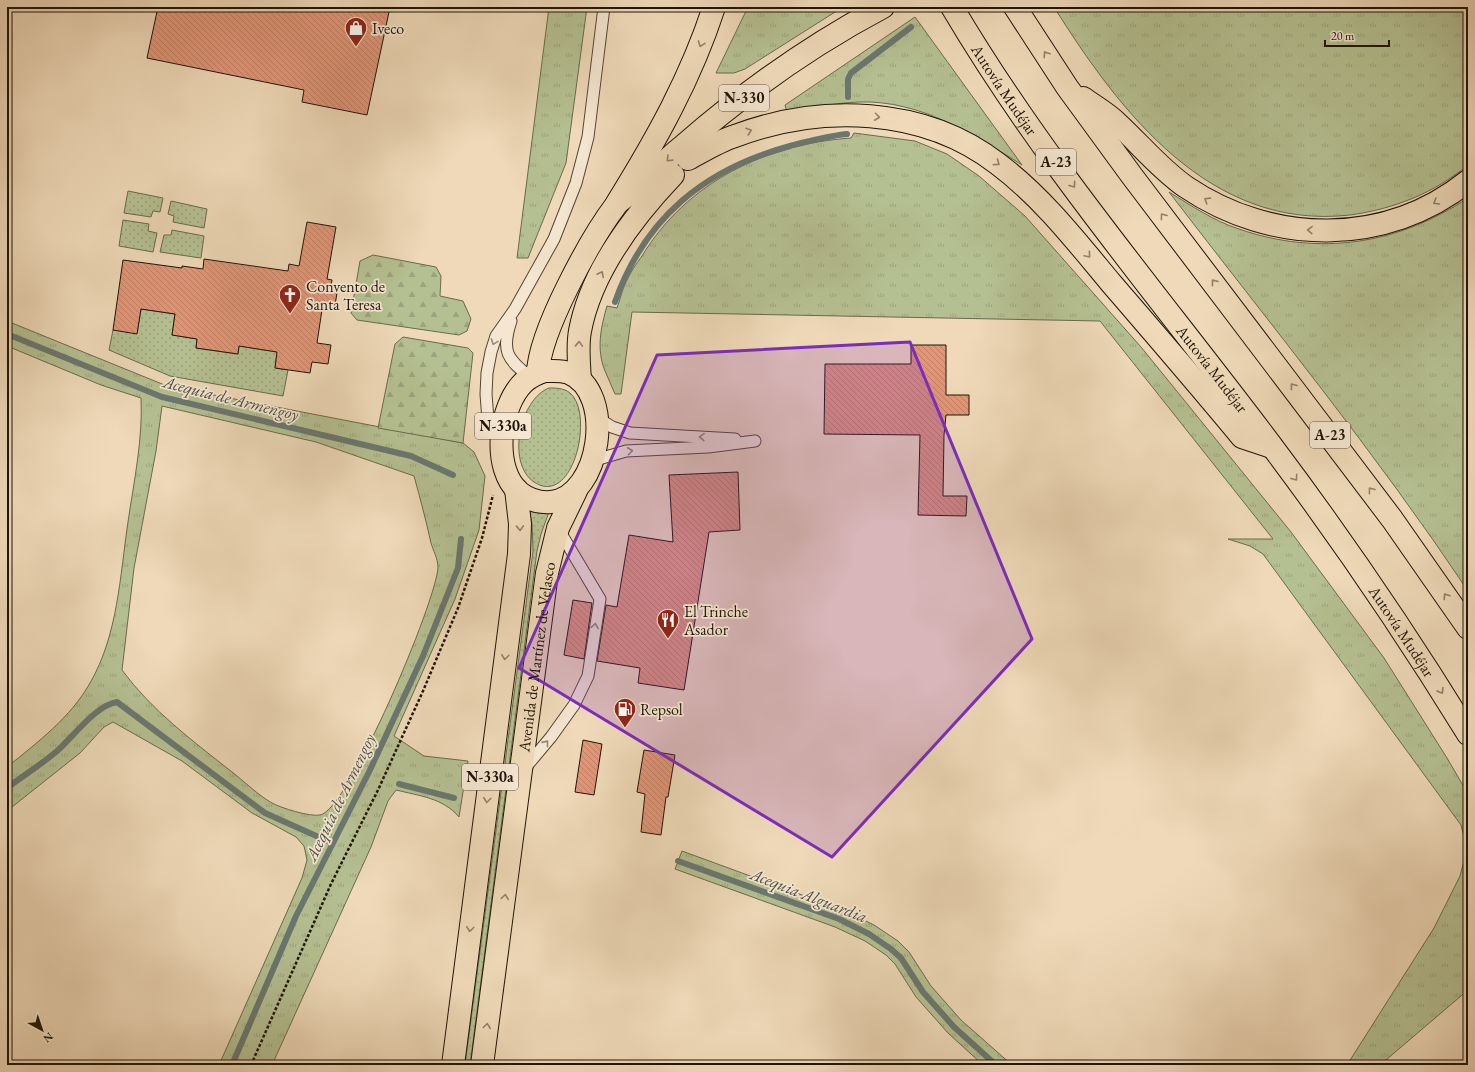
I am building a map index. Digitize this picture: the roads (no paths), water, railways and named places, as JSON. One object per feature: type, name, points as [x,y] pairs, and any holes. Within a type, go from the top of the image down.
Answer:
[{"type":"highway","points":[[617,203],[676,102],[694,62],[714,7]]},
{"type":"highway","name":"N-330","points":[[534,375],[540,353],[563,299],[578,268],[617,203],[644,185],[668,160],[701,130],[756,89],[854,22],[883,7]]},
{"type":"highway","name":"N-330","points":[[580,380],[580,332],[585,309],[597,282],[620,241],[637,217],[688,159],[740,116],[860,32],[890,7]]},
{"type":"highway","name":"Autovía Mudéjar","points":[[952,7],[1024,118],[1090,210],[1272,447],[1375,591],[1434,679],[1468,734]]},
{"type":"highway","name":"A-23","points":[[1015,7],[1067,87],[1137,182],[1392,518],[1468,628]]},
{"type":"highway","points":[[1067,87],[1116,122],[1143,149],[1185,186],[1212,203],[1242,217],[1273,226],[1319,231],[1338,231],[1370,226],[1402,218],[1432,205],[1468,181]]},
{"type":"highway","points":[[688,159],[733,136],[757,128],[786,121],[839,114],[865,115],[913,123],[958,139],[997,163],[1034,195],[1083,249],[1242,437],[1272,447]]},
{"type":"highway","name":"N-330a","points":[[513,485],[502,451],[502,437],[514,396],[524,383],[534,375],[545,371],[558,371],[569,373],[580,380],[588,389],[594,400],[596,442],[592,460],[584,479],[576,491]]},
{"type":"highway","points":[[513,485],[534,501],[545,503],[566,498],[576,491]]},
{"type":"highway","name":"Avenida de Martínez de Velasco","points":[[453,1065],[518,554],[520,524],[513,485]]},
{"type":"highway","name":"Avenida de Martínez de Velasco","points":[[482,1065],[547,573],[558,528],[576,491]]},
{"type":"lane","points":[[502,451],[488,420],[487,373],[496,336],[515,309],[554,239],[576,183],[588,138],[604,7]]},
{"type":"lane","points":[[515,309],[506,334],[505,344],[507,354],[512,362],[534,375]]},
{"type":"lane","points":[[592,460],[626,451],[708,447],[755,440],[630,433],[612,427],[596,417]]},
{"type":"lane","points":[[521,774],[574,705],[588,676],[600,599],[558,528]]},
{"type":"waterway","points":[[848,97],[848,79],[851,73],[911,27]]},
{"type":"waterway","points":[[615,302],[628,272],[643,245],[661,221],[682,201],[705,183],[731,168],[759,156],[790,146],[847,134]]},
{"type":"waterway","name":"Acequia de Armengoy","points":[[7,334],[162,397],[411,456],[453,475]]},
{"type":"waterway","name":"Acequia de Armengoy","points":[[232,1065],[296,916],[369,772],[423,656],[458,568],[461,539]]},
{"type":"waterway","points":[[7,788],[57,751],[93,715],[109,704],[117,702],[265,813],[332,843]]},
{"type":"waterway","points":[[399,784],[454,798]]},
{"type":"waterway","name":"Acequia Alguardia","points":[[678,861],[839,919],[869,934],[901,958],[923,992],[954,1027],[996,1065]]},
{"type":"place","name":"Iveco","points":[[356,48]]},
{"type":"place","name":"Convento de Santa Teresa","points":[[290,314]]},
{"type":"place","name":"El Trinche Asador","points":[[668,640]]},
{"type":"place","name":"Repsol","points":[[625,728]]}]
